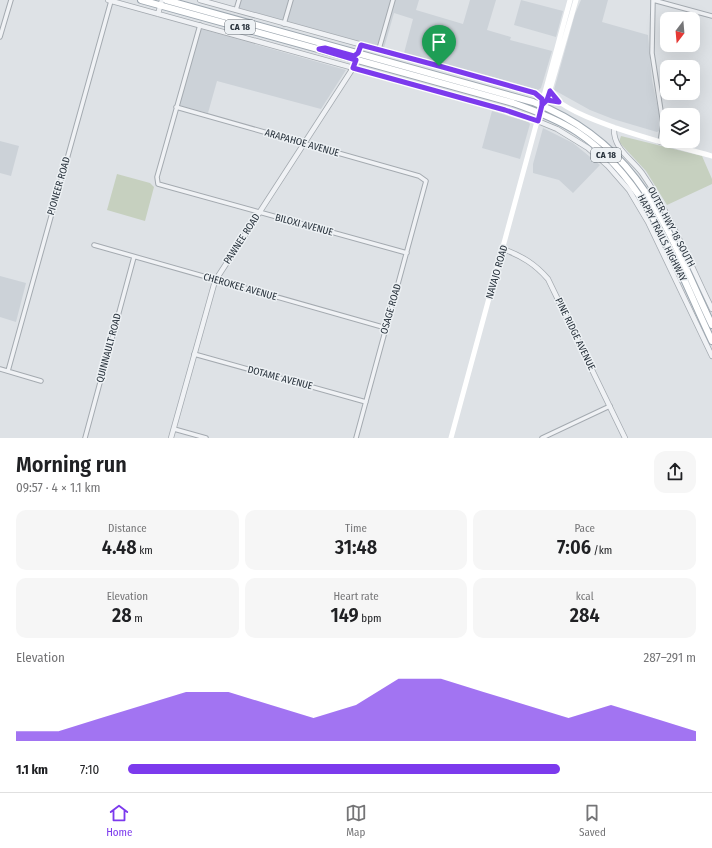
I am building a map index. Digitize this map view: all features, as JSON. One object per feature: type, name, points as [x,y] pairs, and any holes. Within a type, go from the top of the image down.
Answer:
[{"type":"main road","name":"HAPPY TRAILS HIGHWAY","points":[[141,0],[161,3],[356,60],[513,103],[540,112],[572,129],[595,146],[614,163],[635,188],[660,231],[712,341]]},
{"type":"main road","name":"HAPPY TRAILS HIGHWAY","points":[[166,0],[544,102],[605,144],[642,185],[652,201],[682,260],[712,325]]},
{"type":"main road","name":"NAVAJO ROAD","points":[[450,438],[544,102],[570,0]]},
{"type":"main road","name":"NAVAJO ROAD","points":[[547,91],[576,0]]},
{"type":"main road","points":[[319,49],[325,48],[354,56],[358,53]]},
{"type":"main road","points":[[356,60],[362,57],[391,65],[399,64]]},
{"type":"main road","points":[[547,91],[559,102],[614,128],[660,142]]},
{"type":"main road","points":[[544,102],[559,102]]},
{"type":"main road","points":[[682,148],[712,156]]},
{"type":"street","points":[[0,37],[11,0]]},
{"type":"street","points":[[109,0],[505,110],[538,121],[569,135],[588,148],[608,166],[628,190],[648,222],[712,356]]},
{"type":"street","name":"PIONEER ROAD","points":[[8,371],[109,0]]},
{"type":"street","points":[[200,0],[535,93],[547,91]]},
{"type":"street","points":[[236,10],[239,0]]},
{"type":"street","points":[[284,24],[291,0]]},
{"type":"street","points":[[379,50],[393,0]]},
{"type":"street","points":[[661,108],[653,57],[653,0],[712,16]]},
{"type":"street","points":[[158,14],[161,3]]},
{"type":"street","points":[[176,108],[200,25]]},
{"type":"street","points":[[358,53],[361,45]]},
{"type":"street","name":"PAWNEE ROAD","points":[[171,438],[215,280],[305,144],[353,68],[356,60]]},
{"type":"street","points":[[535,93],[544,102]]},
{"type":"street","name":"ARAPAHOE AVENUE","points":[[176,108],[419,176],[426,181]]},
{"type":"street","name":"BILOXI AVENUE","points":[[176,108],[156,182],[159,184],[407,253]]},
{"type":"street","name":"OUTER HWY 18 SOUTH","points":[[614,128],[615,141],[618,146],[641,172],[664,209],[712,309]]},
{"type":"street","name":"OSAGE ROAD","points":[[356,438],[426,181]]},
{"type":"street","name":"CHEROKEE AVENUE","points":[[94,245],[386,328]]},
{"type":"street","name":"PINE RIDGE AVENUE","points":[[503,249],[522,256],[538,267],[548,279],[624,438]]},
{"type":"street","name":"QUINNAULT ROAD","points":[[85,438],[134,257]]},
{"type":"street","name":"DOTAME AVENUE","points":[[194,354],[366,402]]},
{"type":"street","points":[[0,369],[41,381]]},
{"type":"street","points":[[542,438],[610,406]]},
{"type":"street","points":[[174,429],[206,438]]},
{"type":"shaded area","points":[[241,0],[419,0],[416,10],[463,24],[470,0],[496,0],[487,30],[511,37],[510,40],[552,51],[541,88],[538,90],[404,53],[413,19],[394,13],[384,48],[239,8]]},
{"type":"shaded area","points":[[521,0],[563,11],[556,37],[514,25]]},
{"type":"shaded area","points":[[581,0],[608,0],[602,22],[648,35],[652,80],[659,113],[659,131],[657,132],[613,119],[590,110],[554,90],[575,14]]},
{"type":"shaded area","points":[[201,29],[346,70],[321,109],[217,81],[208,113],[179,105]]},
{"type":"shaded area","points":[[492,111],[528,122],[530,124],[520,159],[482,148]]},
{"type":"shaded area","points":[[543,128],[573,143],[600,165],[573,193],[559,180],[533,173],[533,164]]},
{"type":"shaded area","points":[[0,141],[19,146],[11,176],[0,173]]},
{"type":"shaded area","points":[[0,276],[26,283],[16,322],[0,317]]},
{"type":"green space","points":[[621,136],[660,146],[660,148],[670,148],[702,156],[712,179],[712,184],[667,205],[646,171],[619,142]]},
{"type":"green space","points":[[117,174],[150,183],[154,187],[145,221],[107,210]]},
{"type":"route","points":[[439,66],[361,45],[357,55],[354,56],[325,48],[319,49],[356,60],[353,68],[523,115],[538,121],[542,105],[547,100],[559,102],[550,91],[547,100],[542,105],[542,99],[535,93],[439,66]]}]
